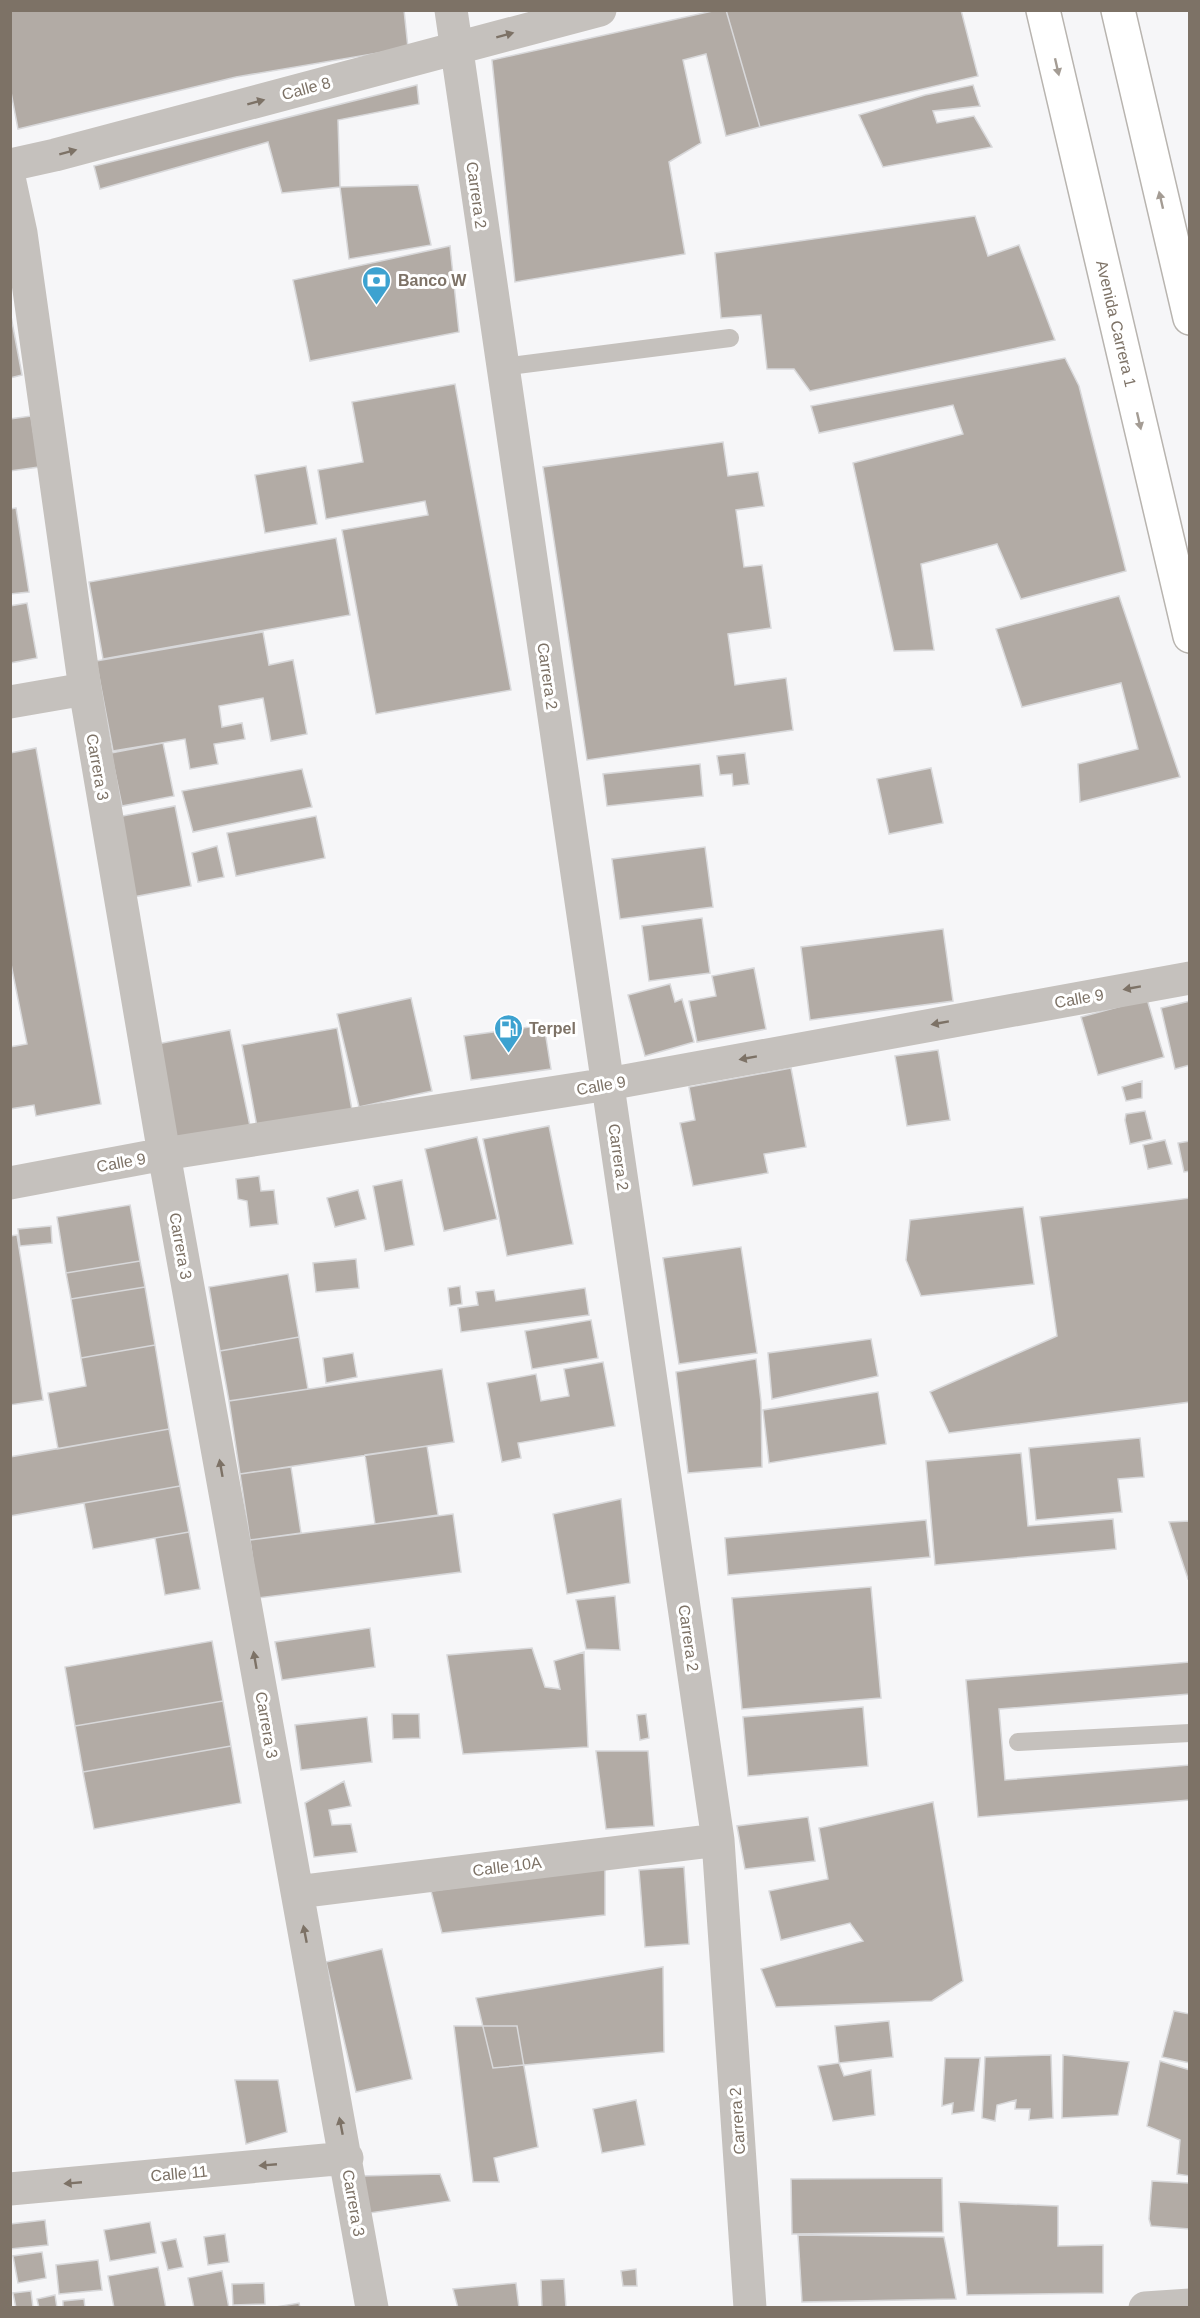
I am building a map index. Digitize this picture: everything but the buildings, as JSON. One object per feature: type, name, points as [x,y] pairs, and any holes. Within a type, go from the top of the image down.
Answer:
[{"type":"main road","name":"Avenida Carrera 1","points":[[1043,10],[1190,636]]},
{"type":"main road","points":[[1118,10],[1180,243],[1190,318]]},
{"type":"street","name":"Carrera 2","points":[[451,10],[718,1840],[750,2307]]},
{"type":"street","name":"Calle 8","points":[[10,165],[55,156],[600,10]]},
{"type":"street","name":"Carrera 3","points":[[10,182],[85,689],[164,1154],[347,2158],[372,2307]]},
{"type":"street","points":[[10,702],[85,689]]},
{"type":"street","name":"Calle 9","points":[[10,1183],[164,1154],[608,1084],[1190,978]]},
{"type":"street","name":"Calle 10A","points":[[297,1892],[718,1840]]},
{"type":"street","name":"Calle 11","points":[[10,2189],[347,2158]]},
{"type":"street","points":[[1144,2307],[1190,2305]]},
{"type":"lane","points":[[502,367],[730,338]]},
{"type":"lane","points":[[1018,1742],[1190,1733]]},
{"type":"place","name":"Banco W","points":[[377,306]]},
{"type":"place","name":"Terpel","points":[[508,1054]]}]
